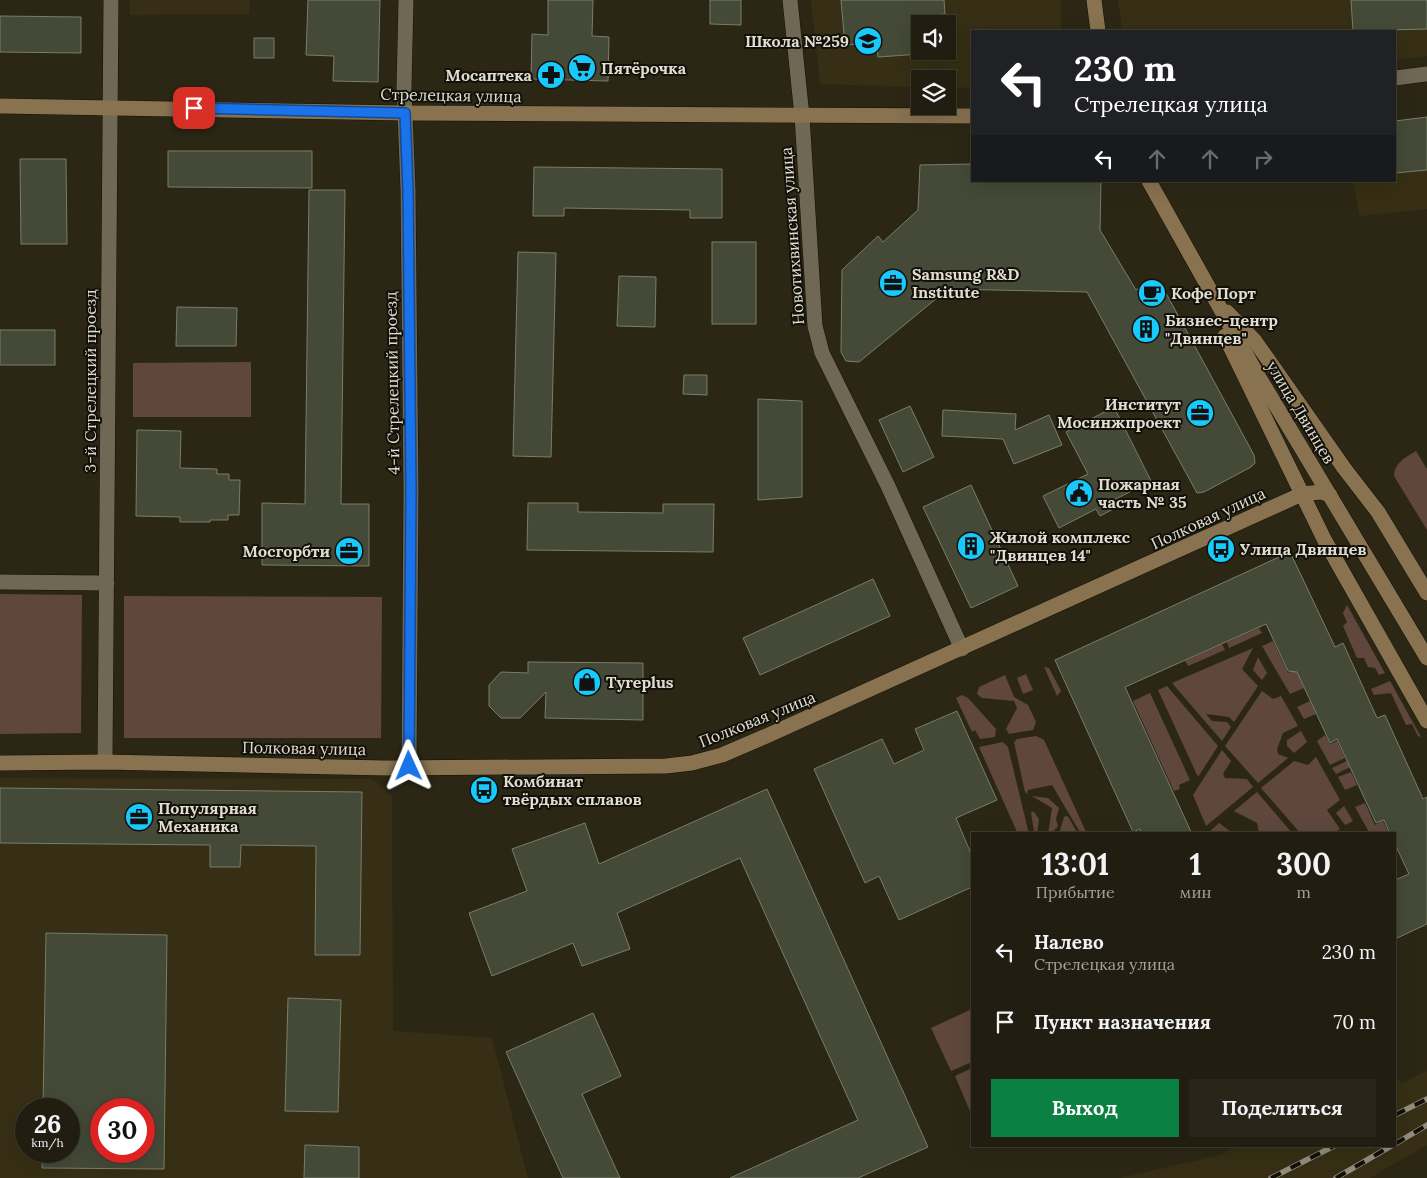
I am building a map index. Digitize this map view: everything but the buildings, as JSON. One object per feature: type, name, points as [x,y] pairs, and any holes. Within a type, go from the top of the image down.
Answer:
[{"type":"street","name":"3-й Стрелецкий проезд","points":[[105,762],[111,0]]},
{"type":"street","name":"4-й Стрелецкий проезд","points":[[406,0],[404,88],[408,181],[411,490],[409,766]]},
{"type":"street","name":"Новотихвинская улица","points":[[790,0],[802,116],[812,293],[815,326],[822,353],[888,486],[962,649]]},
{"type":"street","points":[[1094,0],[1098,30]]},
{"type":"street","points":[[1396,78],[1427,74]]},
{"type":"street","name":"Стрелецкая улица","points":[[0,106],[405,113],[971,116]]},
{"type":"street","name":"улица Двинцев","points":[[1150,182],[1215,301],[1427,658]]},
{"type":"street","points":[[1215,301],[1226,341],[1286,456],[1324,539],[1427,721]]},
{"type":"street","points":[[1215,301],[1255,341],[1344,468],[1378,512],[1427,593]]},
{"type":"street","name":"Полковая улица","points":[[0,763],[639,766],[692,763],[731,752],[1302,494],[1321,492],[1330,495]]},
{"type":"street","points":[[0,582],[107,583]]},
{"type":"shaded area","points":[[130,0],[250,0],[249,14],[130,15]]},
{"type":"shaded area","name":"Школа №259","points":[[811,0],[1061,0],[1061,30],[971,30],[971,88],[956,87],[956,70],[911,70],[911,87],[820,84]]},
{"type":"shaded area","points":[[1118,0],[1427,0],[1427,56],[1396,60],[1396,30],[1122,30]]},
{"type":"shaded area","points":[[1427,117],[1427,209],[1360,216],[1353,182],[1396,182],[1396,121]]},
{"type":"shaded area","points":[[251,362],[251,417],[133,417],[133,363]]},
{"type":"shaded area","points":[[1416,451],[1427,469],[1427,530],[1394,476],[1398,464]]},
{"type":"shaded area","points":[[0,594],[82,595],[81,733],[0,734]]},
{"type":"shaded area","points":[[124,596],[382,597],[381,738],[124,738]]},
{"type":"shaded area","points":[[1347,605],[1385,673],[1379,675],[1375,668],[1368,667],[1364,658],[1357,658],[1343,626],[1347,622],[1343,613]]},
{"type":"shaded area","points":[[1259,628],[1262,633],[1229,648],[1227,642]]},
{"type":"shaded area","points":[[1273,641],[1288,673],[1296,670],[1304,688],[1290,694],[1262,646]]},
{"type":"shaded area","points":[[1222,644],[1225,650],[1188,666],[1185,661]]},
{"type":"shaded area","points":[[1253,648],[1242,669],[1258,686],[1234,722],[1229,717],[1206,714],[1212,721],[1227,722],[1231,727],[1222,741],[1172,683]]},
{"type":"shaded area","points":[[1258,657],[1267,673],[1262,680],[1253,670]]},
{"type":"shaded area","points":[[1044,667],[1049,668],[1061,691],[1057,696]]},
{"type":"shaded area","points":[[1026,674],[1033,690],[1023,694],[1017,678]]},
{"type":"shaded area","points":[[1005,675],[1014,697],[1028,705],[1036,722],[1033,730],[1009,734],[1006,729],[1017,708],[1014,701],[982,698],[977,694],[979,687]]},
{"type":"shaded area","points":[[1390,681],[1421,737],[1418,736],[1412,724],[1406,725],[1391,693],[1374,695],[1371,689]]},
{"type":"shaded area","points":[[1167,686],[1218,746],[1198,777],[1158,690]]},
{"type":"shaded area","points":[[1262,691],[1273,699],[1281,696],[1298,726],[1283,733],[1277,749],[1278,754],[1288,758],[1258,783],[1225,746]]},
{"type":"shaded area","points":[[1150,693],[1190,780],[1179,785],[1180,789],[1174,791],[1133,701]]},
{"type":"shaded area","points":[[962,695],[968,698],[996,729],[995,737],[980,739],[975,730],[972,732],[956,698]]},
{"type":"shaded area","points":[[1310,701],[1316,714],[1304,719],[1297,707]]},
{"type":"shaded area","points":[[1301,731],[1307,742],[1294,753],[1287,746],[1287,740]]},
{"type":"shaded area","points":[[1325,735],[1330,744],[1337,741],[1345,758],[1330,765],[1317,741]]},
{"type":"shaded area","points":[[1036,736],[1044,740],[1086,832],[1080,832],[1052,785],[1028,790],[1027,794],[1025,792],[1014,742],[1017,739]]},
{"type":"shaded area","points":[[1003,742],[1008,747],[1029,832],[1017,832],[979,747]]},
{"type":"shaded area","points":[[1222,750],[1231,761],[1223,774],[1225,778],[1247,779],[1253,787],[1206,826],[1193,795]]},
{"type":"shaded area","points":[[1316,757],[1340,800],[1327,810],[1340,829],[1336,832],[1299,832],[1261,788],[1294,761],[1308,765]]},
{"type":"shaded area","points":[[1347,761],[1350,767],[1336,774],[1332,768]]},
{"type":"shaded area","points":[[1351,772],[1357,785],[1345,790],[1338,777]]},
{"type":"shaded area","points":[[0,778],[373,779],[392,796],[393,1031],[492,1038],[528,1178],[0,1178]]},
{"type":"shaded area","points":[[1257,792],[1291,832],[1259,832],[1257,823],[1234,811]]},
{"type":"shaded area","points":[[1032,796],[1048,798],[1059,808],[1056,819],[1058,826],[1053,832],[1048,832],[1052,808]]},
{"type":"shaded area","points":[[1365,803],[1375,825],[1383,821],[1388,832],[1369,832],[1355,807]]},
{"type":"shaded area","points":[[1344,806],[1353,821],[1345,825],[1336,813]]},
{"type":"shaded area","points":[[1031,812],[1034,812],[1039,819],[1037,832],[1034,832]]},
{"type":"shaded area","points":[[1067,816],[1069,818],[1077,832],[1060,832],[1064,817]]},
{"type":"shaded area","points":[[1219,823],[1230,832],[1209,832]]},
{"type":"shaded area","points":[[971,1009],[971,1062],[951,1071],[931,1028]]},
{"type":"shaded area","points":[[971,1068],[971,1114],[955,1076]]},
{"type":"shaded area","points":[[1427,1071],[1427,1145],[1370,1178],[1119,1178],[1220,1155],[1238,1147],[1396,1147],[1396,1080],[1398,1079],[1401,1084]]},
{"type":"railway","points":[[1396,1114],[1427,1099]]},
{"type":"railway","points":[[1396,1143],[1427,1125]]},
{"type":"railway","points":[[1271,1178],[1332,1147]]},
{"type":"railway","points":[[1336,1178],[1389,1147]]},
{"type":"place","name":"Школа №259","points":[[868,41]]},
{"type":"place","name":"Пятёрочка","points":[[582,68]]},
{"type":"place","name":"Мосаптека","points":[[551,75]]},
{"type":"place","name":"Samsung R&D Institute","points":[[893,283]]},
{"type":"place","name":"Кофе Порт","points":[[1152,293]]},
{"type":"place","name":"Бизнес-центр \"Двинцев\"","points":[[1146,329]]},
{"type":"place","name":"Институт Мосинжпроект","points":[[1200,413]]},
{"type":"place","name":"Пожарная часть № 35","points":[[1079,493]]},
{"type":"place","name":"Жилой комплекс \"Двинцев 14\"","points":[[971,546]]},
{"type":"place","name":"Улица Двинцев","points":[[1221,549]]},
{"type":"place","name":"Мосгорбти","points":[[349,551]]},
{"type":"place","name":"Tyreplus","points":[[587,682]]},
{"type":"place","name":"Комбинат твёрдых сплавов","points":[[484,790]]},
{"type":"place","name":"Популярная Механика","points":[[139,817]]},
{"type":"route","points":[[194,108],[405,113],[408,134],[411,490],[409,766]]}]
